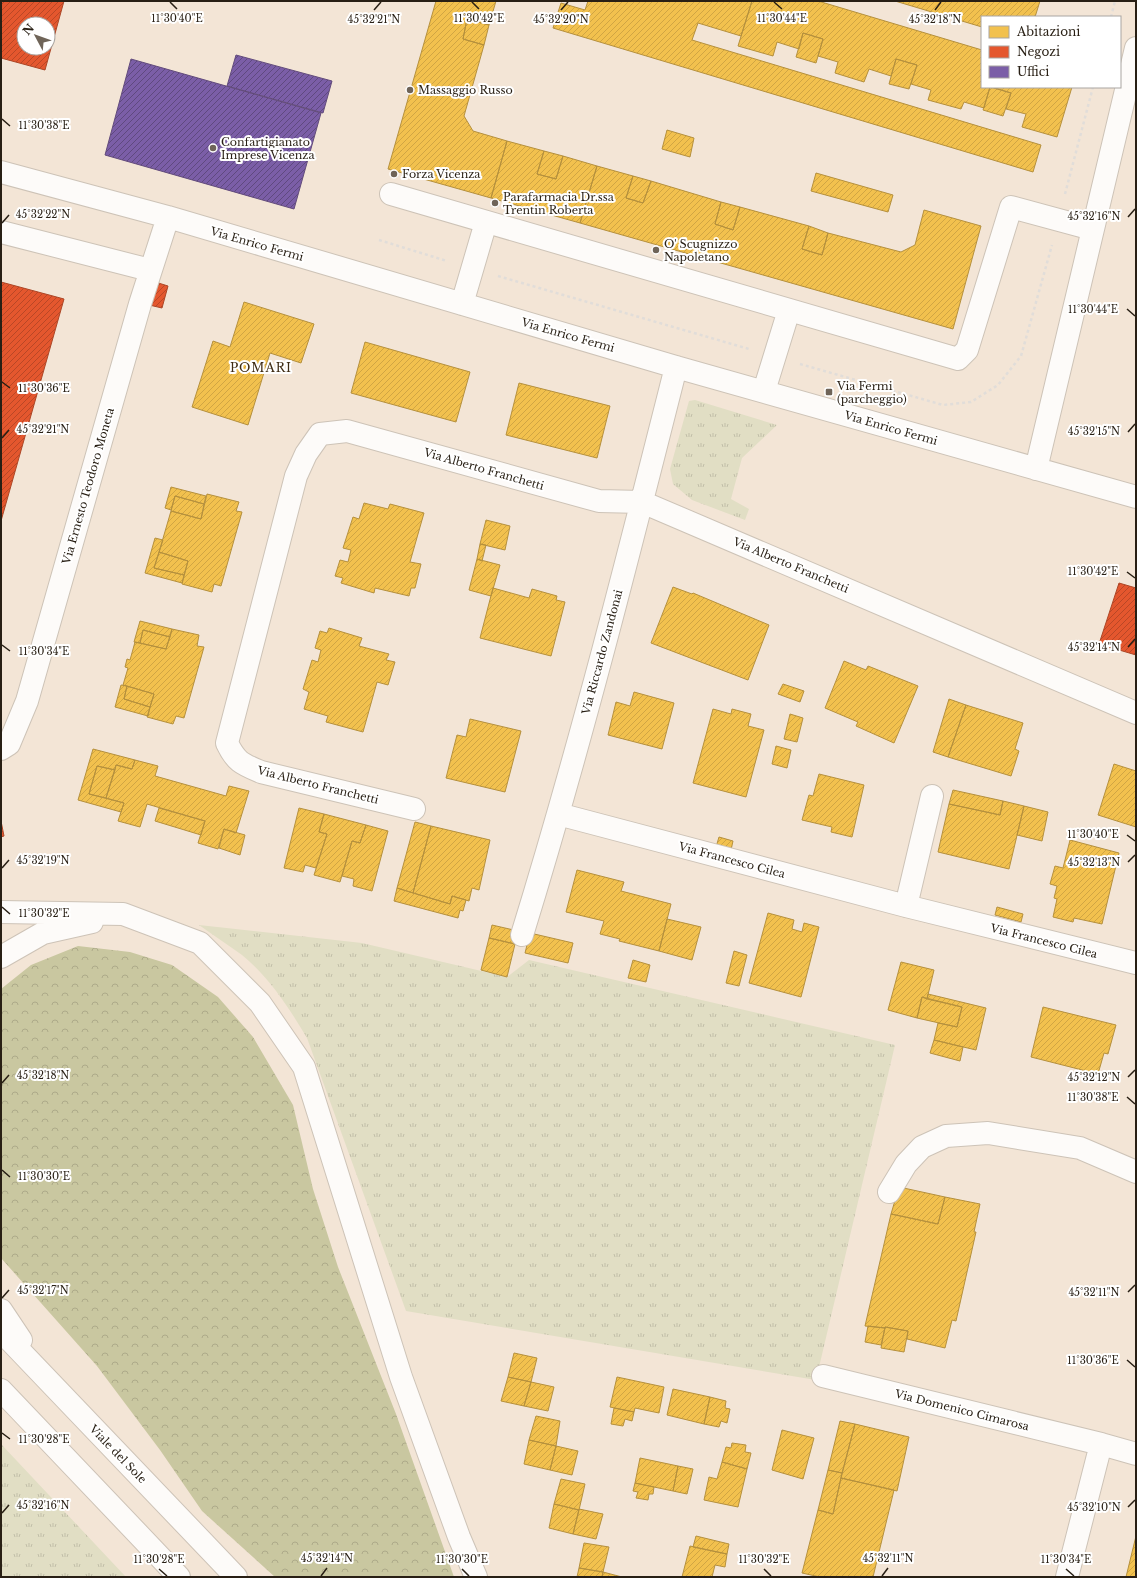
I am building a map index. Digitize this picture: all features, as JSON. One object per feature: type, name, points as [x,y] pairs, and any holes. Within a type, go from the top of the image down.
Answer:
[{"type":"main road","points":[[1036,469],[1136,48]]},
{"type":"main road","name":"Via Enrico Fermi","points":[[1,172],[168,217],[764,392],[1136,497]]},
{"type":"main road","points":[[391,194],[958,359],[967,350],[1011,207],[1092,229]]},
{"type":"main road","name":"Via Ernesto Teodoro Moneta","points":[[1,749],[9,744],[27,701],[150,270],[168,217]]},
{"type":"main road","points":[[462,304],[486,222]]},
{"type":"main road","points":[[1,232],[150,270]]},
{"type":"main road","points":[[764,392],[788,310]]},
{"type":"main road","name":"Via Riccardo Zandonai","points":[[522,935],[558,814],[642,502],[676,366]]},
{"type":"main road","name":"Via Alberto Franchetti","points":[[414,809],[261,772],[244,765],[232,755],[227,743],[296,476],[306,454],[320,434],[347,431],[598,501],[642,502],[1136,713]]},
{"type":"main road","points":[[906,906],[932,796]]},
{"type":"main road","name":"Via Francesco Cilea","points":[[558,814],[906,906],[1136,964]]},
{"type":"main road","points":[[1,912],[123,914],[200,943],[260,1003],[304,1067],[401,1377],[459,1537],[476,1577]]},
{"type":"main road","points":[[1,957],[43,934],[123,914]]},
{"type":"main road","points":[[889,1192],[906,1164],[922,1147],[946,1136],[988,1133],[1080,1148],[1136,1172]]},
{"type":"main road","points":[[1,1310],[50,1383]]},
{"type":"main road","name":"Viale del Sole","points":[[1,1331],[236,1577]]},
{"type":"main road","name":"Via Domenico Cimarosa","points":[[824,1376],[1101,1444],[1136,1454]]},
{"type":"main road","points":[[1,1390],[138,1536],[179,1577]]},
{"type":"main road","points":[[1067,1577],[1101,1444]]},
{"type":"main road","points":[[138,1536],[172,1577]]},
{"type":"path","points":[[1111,16],[1115,1]]},
{"type":"green space","points":[[695,400],[777,425],[742,458],[731,499],[749,509],[745,520],[692,500],[673,484],[670,469],[689,401]]},
{"type":"green space","points":[[199,925],[362,943],[507,977],[529,960],[895,1045],[816,1380],[406,1311],[307,1038],[286,1005],[261,973],[242,955]]},
{"type":"green space","points":[[78,946],[130,952],[172,965],[218,997],[253,1037],[293,1105],[313,1189],[338,1267],[396,1414],[454,1577],[275,1577],[202,1511],[160,1450],[97,1366],[1,1258],[1,989],[31,965]]},
{"type":"green space","points":[[1,1444],[126,1577],[1,1577]]},
{"type":"building: Abitazioni","points":[[436,1],[496,1],[489,25],[467,19],[463,39],[484,45],[464,116],[473,131],[507,141],[491,198],[388,169]]},
{"type":"building: Abitazioni","points":[[588,1],[752,1],[741,36],[698,23],[692,40],[1041,145],[1033,172],[553,28],[561,3],[585,10]]},
{"type":"building: Abitazioni","points":[[752,1],[818,1],[981,50],[981,88],[990,88],[984,108],[964,102],[961,109],[928,100],[931,90],[911,84],[917,65],[896,59],[891,76],[869,69],[864,82],[835,73],[838,62],[818,56],[823,39],[803,33],[799,49],[777,42],[773,56],[738,46]]},
{"type":"building: Abitazioni","points":[[895,1],[1040,1],[1035,16],[981,16],[981,27]]},
{"type":"building: Abitazioni","points":[[467,19],[489,25],[484,45],[463,39]]},
{"type":"building: Abitazioni","points":[[803,33],[823,39],[816,63],[796,57]]},
{"type":"building: Abitazioni","points":[[896,59],[917,65],[909,89],[889,84]]},
{"type":"building: Abitazioni","points":[[990,88],[1011,93],[1003,116],[983,110]]},
{"type":"building: Abitazioni","points":[[995,88],[1072,88],[1057,137],[1022,127],[1026,114],[1006,109],[1011,93]]},
{"type":"building: Abitazioni","points":[[667,130],[694,138],[690,157],[662,149]]},
{"type":"building: Abitazioni","points":[[507,141],[544,151],[537,174],[556,179],[563,156],[597,166],[580,223],[491,198]]},
{"type":"building: Abitazioni","points":[[544,151],[563,156],[556,179],[537,174]]},
{"type":"building: Abitazioni","points":[[597,166],[633,176],[626,198],[643,203],[651,181],[721,202],[715,224],[733,230],[740,207],[809,226],[802,249],[822,255],[828,233],[901,252],[915,245],[924,210],[981,226],[953,329],[580,223]]},
{"type":"building: Abitazioni","points":[[816,173],[893,195],[888,212],[811,191]]},
{"type":"building: Abitazioni","points":[[633,176],[651,181],[643,203],[626,198]]},
{"type":"building: Abitazioni","points":[[721,202],[740,207],[733,230],[715,224]]},
{"type":"building: Abitazioni","points":[[809,226],[828,233],[822,255],[802,249]]},
{"type":"building: Abitazioni","points":[[244,302],[314,324],[301,363],[270,353],[248,425],[192,407],[213,341],[230,347]]},
{"type":"building: Abitazioni","points":[[365,342],[470,372],[456,422],[351,393]]},
{"type":"building: Abitazioni","points":[[519,383],[610,406],[597,458],[506,435]]},
{"type":"building: Abitazioni","points":[[171,487],[206,496],[204,504],[175,496],[171,510],[165,508]]},
{"type":"building: Abitazioni","points":[[207,494],[239,502],[236,511],[242,512],[221,586],[214,584],[212,592],[182,584],[188,561],[159,552],[171,511],[201,519]]},
{"type":"building: Abitazioni","points":[[175,496],[204,504],[201,519],[171,511]]},
{"type":"building: Abitazioni","points":[[364,503],[388,509],[390,504],[424,513],[410,562],[421,564],[415,588],[411,588],[409,596],[375,588],[374,593],[341,583],[343,578],[335,576],[340,560],[348,562],[351,550],[343,548],[353,517],[359,519]]},
{"type":"building: Abitazioni","points":[[486,520],[510,526],[505,550],[480,544]]},
{"type":"building: Abitazioni","points":[[155,538],[163,540],[154,568],[184,575],[182,583],[145,573]]},
{"type":"building: Abitazioni","points":[[480,544],[486,545],[482,561],[477,559]]},
{"type":"building: Abitazioni","points":[[159,552],[188,561],[184,575],[154,568]]},
{"type":"building: Abitazioni","points":[[477,559],[500,565],[491,596],[469,590]]},
{"type":"building: Abitazioni","points":[[673,587],[692,594],[693,593],[769,625],[748,680],[651,643]]},
{"type":"building: Abitazioni","points":[[493,588],[529,598],[532,589],[557,596],[556,600],[565,602],[551,656],[480,638]]},
{"type":"building: Abitazioni","points":[[140,621],[172,629],[170,637],[143,630],[140,643],[134,642]]},
{"type":"building: Abitazioni","points":[[329,628],[362,638],[359,646],[389,654],[386,660],[395,662],[388,685],[377,682],[363,732],[326,722],[328,716],[304,709],[309,692],[303,689],[312,660],[318,662],[321,650],[315,648],[320,631],[327,633]]},
{"type":"building: Abitazioni","points":[[172,629],[199,635],[197,646],[204,647],[184,718],[176,716],[173,724],[147,717],[154,694],[123,685],[128,668],[125,667],[127,659],[130,660],[135,642],[166,649]]},
{"type":"building: Abitazioni","points":[[143,630],[170,637],[166,649],[140,643]]},
{"type":"building: Abitazioni","points":[[844,661],[866,670],[868,666],[918,686],[894,743],[856,726],[858,722],[825,708]]},
{"type":"building: Abitazioni","points":[[783,684],[804,691],[800,702],[778,694]]},
{"type":"building: Abitazioni","points":[[121,685],[127,686],[124,699],[150,707],[148,716],[115,707]]},
{"type":"building: Abitazioni","points":[[127,686],[154,694],[150,707],[124,699]]},
{"type":"building: Abitazioni","points":[[634,692],[674,703],[662,749],[608,735],[616,702],[630,706]]},
{"type":"building: Abitazioni","points":[[949,699],[966,705],[948,757],[933,752]]},
{"type":"building: Abitazioni","points":[[966,705],[1023,723],[1015,749],[1019,751],[1011,776],[948,757]]},
{"type":"building: Abitazioni","points":[[713,709],[731,714],[732,709],[751,714],[748,726],[764,730],[746,797],[693,783]]},
{"type":"building: Abitazioni","points":[[790,714],[803,718],[797,742],[784,739]]},
{"type":"building: Abitazioni","points":[[470,719],[521,731],[505,792],[446,778],[457,735],[466,737]]},
{"type":"building: Abitazioni","points":[[776,746],[791,750],[787,768],[772,764]]},
{"type":"building: Abitazioni","points":[[93,749],[135,760],[132,769],[116,765],[115,770],[97,766],[89,794],[124,803],[121,812],[78,800]]},
{"type":"building: Abitazioni","points":[[135,760],[158,766],[155,776],[226,796],[229,786],[249,791],[236,833],[224,829],[218,849],[198,843],[205,821],[147,804],[140,827],[118,821],[124,803],[106,798],[116,765],[132,769]]},
{"type":"building: Abitazioni","points":[[1114,764],[1136,771],[1136,827],[1098,815]]},
{"type":"building: Abitazioni","points":[[97,766],[115,770],[106,798],[89,794]]},
{"type":"building: Abitazioni","points":[[819,774],[864,785],[852,837],[831,832],[832,827],[802,820],[809,795],[813,796]]},
{"type":"building: Abitazioni","points":[[953,790],[1003,801],[1000,815],[949,804]]},
{"type":"building: Abitazioni","points":[[1003,801],[1024,806],[1009,869],[938,852],[949,804],[1000,815]]},
{"type":"building: Abitazioni","points":[[1024,806],[1048,812],[1042,841],[1017,835]]},
{"type":"building: Abitazioni","points":[[159,808],[205,821],[201,835],[155,821]]},
{"type":"building: Abitazioni","points":[[299,808],[324,814],[319,832],[327,834],[316,868],[305,865],[303,872],[284,868]]},
{"type":"building: Abitazioni","points":[[324,814],[366,825],[360,843],[352,841],[340,882],[314,875],[327,834],[319,832]]},
{"type":"building: Abitazioni","points":[[415,822],[431,826],[413,893],[397,888]]},
{"type":"building: Abitazioni","points":[[366,825],[388,831],[372,891],[353,886],[354,879],[342,876],[352,841],[360,843]]},
{"type":"building: Abitazioni","points":[[431,826],[490,840],[479,890],[472,888],[469,901],[452,896],[450,904],[413,893]]},
{"type":"building: Abitazioni","points":[[224,829],[245,835],[240,855],[219,848]]},
{"type":"building: Abitazioni","points":[[719,837],[733,841],[731,850],[716,847]]},
{"type":"building: Abitazioni","points":[[1070,840],[1119,853],[1102,924],[1074,918],[1073,922],[1053,917],[1057,899],[1054,898],[1057,886],[1050,884],[1055,866],[1063,868]]},
{"type":"building: Abitazioni","points":[[577,870],[624,882],[621,891],[671,904],[659,951],[619,941],[620,939],[600,934],[604,921],[566,912]]},
{"type":"building: Abitazioni","points":[[397,888],[450,904],[452,896],[466,900],[463,911],[460,910],[458,918],[394,901]]},
{"type":"building: Abitazioni","points":[[997,907],[1023,914],[1021,922],[995,915]]},
{"type":"building: Abitazioni","points":[[768,913],[794,920],[792,929],[802,932],[804,923],[819,927],[801,997],[749,983]]},
{"type":"building: Abitazioni","points":[[667,919],[701,927],[692,960],[659,951]]},
{"type":"building: Abitazioni","points":[[492,925],[518,931],[515,944],[489,938]]},
{"type":"building: Abitazioni","points":[[530,933],[573,943],[568,963],[525,953]]},
{"type":"building: Abitazioni","points":[[489,938],[515,944],[507,977],[481,970]]},
{"type":"building: Abitazioni","points":[[734,951],[747,955],[739,986],[726,983]]},
{"type":"building: Abitazioni","points":[[633,960],[650,965],[646,982],[628,978]]},
{"type":"building: Abitazioni","points":[[901,962],[934,970],[927,999],[922,997],[917,1018],[888,1010]]},
{"type":"building: Abitazioni","points":[[928,994],[986,1008],[976,1050],[934,1040],[938,1023],[957,1027],[962,1007],[927,999]]},
{"type":"building: Abitazioni","points":[[922,997],[962,1007],[957,1027],[917,1018]]},
{"type":"building: Abitazioni","points":[[1043,1007],[1116,1025],[1108,1054],[1104,1053],[1098,1074],[1031,1057]]},
{"type":"building: Abitazioni","points":[[934,1040],[963,1047],[960,1061],[930,1053]]},
{"type":"building: Abitazioni","points":[[899,1187],[945,1197],[938,1224],[891,1214]]},
{"type":"building: Abitazioni","points":[[945,1197],[980,1204],[974,1232],[976,1232],[956,1321],[952,1320],[945,1348],[907,1339],[908,1331],[885,1327],[865,1326],[891,1214],[938,1224]]},
{"type":"building: Abitazioni","points":[[868,1326],[885,1328],[881,1345],[865,1342]]},
{"type":"building: Abitazioni","points":[[885,1327],[908,1331],[904,1352],[881,1348]]},
{"type":"building: Abitazioni","points":[[514,1353],[537,1358],[531,1382],[508,1377]]},
{"type":"building: Abitazioni","points":[[508,1377],[531,1382],[524,1406],[501,1401]]},
{"type":"building: Abitazioni","points":[[617,1377],[664,1387],[659,1413],[635,1408],[634,1412],[610,1407]]},
{"type":"building: Abitazioni","points":[[531,1382],[554,1387],[548,1411],[524,1406]]},
{"type":"building: Abitazioni","points":[[673,1389],[710,1397],[704,1424],[667,1415]]},
{"type":"building: Abitazioni","points":[[710,1397],[726,1401],[725,1408],[730,1409],[727,1423],[721,1421],[719,1427],[704,1424]]},
{"type":"building: Abitazioni","points":[[614,1408],[634,1412],[632,1421],[625,1419],[623,1426],[611,1424]]},
{"type":"building: Abitazioni","points":[[536,1416],[560,1421],[556,1446],[529,1440]]},
{"type":"building: Abitazioni","points":[[840,1421],[855,1424],[842,1473],[828,1470]]},
{"type":"building: Abitazioni","points":[[855,1424],[909,1437],[897,1491],[841,1478]]},
{"type":"building: Abitazioni","points":[[782,1430],[814,1438],[803,1479],[772,1470]]},
{"type":"building: Abitazioni","points":[[529,1440],[556,1446],[550,1470],[524,1464]]},
{"type":"building: Abitazioni","points":[[732,1443],[746,1445],[745,1452],[751,1453],[747,1469],[722,1462],[726,1447],[731,1448]]},
{"type":"building: Abitazioni","points":[[556,1446],[578,1451],[572,1475],[550,1470]]},
{"type":"building: Abitazioni","points":[[640,1458],[678,1466],[673,1491],[635,1483]]},
{"type":"building: Abitazioni","points":[[722,1462],[747,1469],[738,1507],[704,1500],[709,1477],[717,1479]]},
{"type":"building: Abitazioni","points":[[678,1466],[693,1469],[687,1494],[673,1491]]},
{"type":"building: Abitazioni","points":[[828,1470],[842,1473],[833,1514],[818,1510]]},
{"type":"building: Abitazioni","points":[[841,1478],[894,1490],[873,1577],[820,1577],[802,1573],[818,1510],[833,1514]]},
{"type":"building: Abitazioni","points":[[561,1479],[585,1484],[579,1510],[554,1504]]},
{"type":"building: Abitazioni","points":[[635,1483],[654,1487],[653,1494],[649,1494],[648,1500],[636,1498],[638,1492],[633,1491]]},
{"type":"building: Abitazioni","points":[[554,1504],[579,1510],[573,1534],[549,1528]]},
{"type":"building: Abitazioni","points":[[579,1509],[603,1514],[596,1539],[573,1534]]},
{"type":"building: Abitazioni","points":[[696,1536],[729,1544],[727,1554],[693,1547]]},
{"type":"building: Abitazioni","points":[[1136,1536],[1136,1577],[1126,1577]]},
{"type":"building: Abitazioni","points":[[584,1543],[609,1547],[603,1572],[579,1568]]},
{"type":"building: Abitazioni","points":[[690,1546],[727,1554],[725,1567],[715,1565],[712,1577],[682,1577]]},
{"type":"building: Abitazioni","points":[[579,1568],[603,1572],[602,1577],[577,1577]]},
{"type":"building: Abitazioni","points":[[603,1572],[622,1577],[602,1577]]},
{"type":"building: Negozi","points":[[1,1],[64,1],[56,30],[56,16],[16,16],[16,56],[49,56],[45,70],[1,58]]},
{"type":"building: Negozi","points":[[152,281],[168,286],[162,308],[145,304]]},
{"type":"building: Negozi","points":[[1,282],[64,299],[1,521]]},
{"type":"building: Negozi","points":[[1119,583],[1136,588],[1136,655],[1099,644]]},
{"type":"building: Negozi","points":[[1,821],[4,836],[1,837]]},
{"type":"building: Uffici","points":[[236,55],[332,81],[323,113],[227,86]]},
{"type":"building: Uffici","points":[[131,59],[321,113],[294,209],[105,155]]},
{"type":"place","name":"Massaggio Russo","points":[[410,90]]},
{"type":"place","name":"Confartigianato Imprese Vicenza","points":[[213,148]]},
{"type":"place","name":"Forza Vicenza","points":[[394,174]]},
{"type":"place","name":"Parafarmacia Dr.ssa Trentin Roberta","points":[[495,203]]},
{"type":"place","name":"O' Scugnizzo Napoletano","points":[[656,250]]},
{"type":"place","name":"Via Fermi (parcheggio)","points":[[829,392]]},
{"type":"district","name":"POMARI","points":[[261,367]]}]
